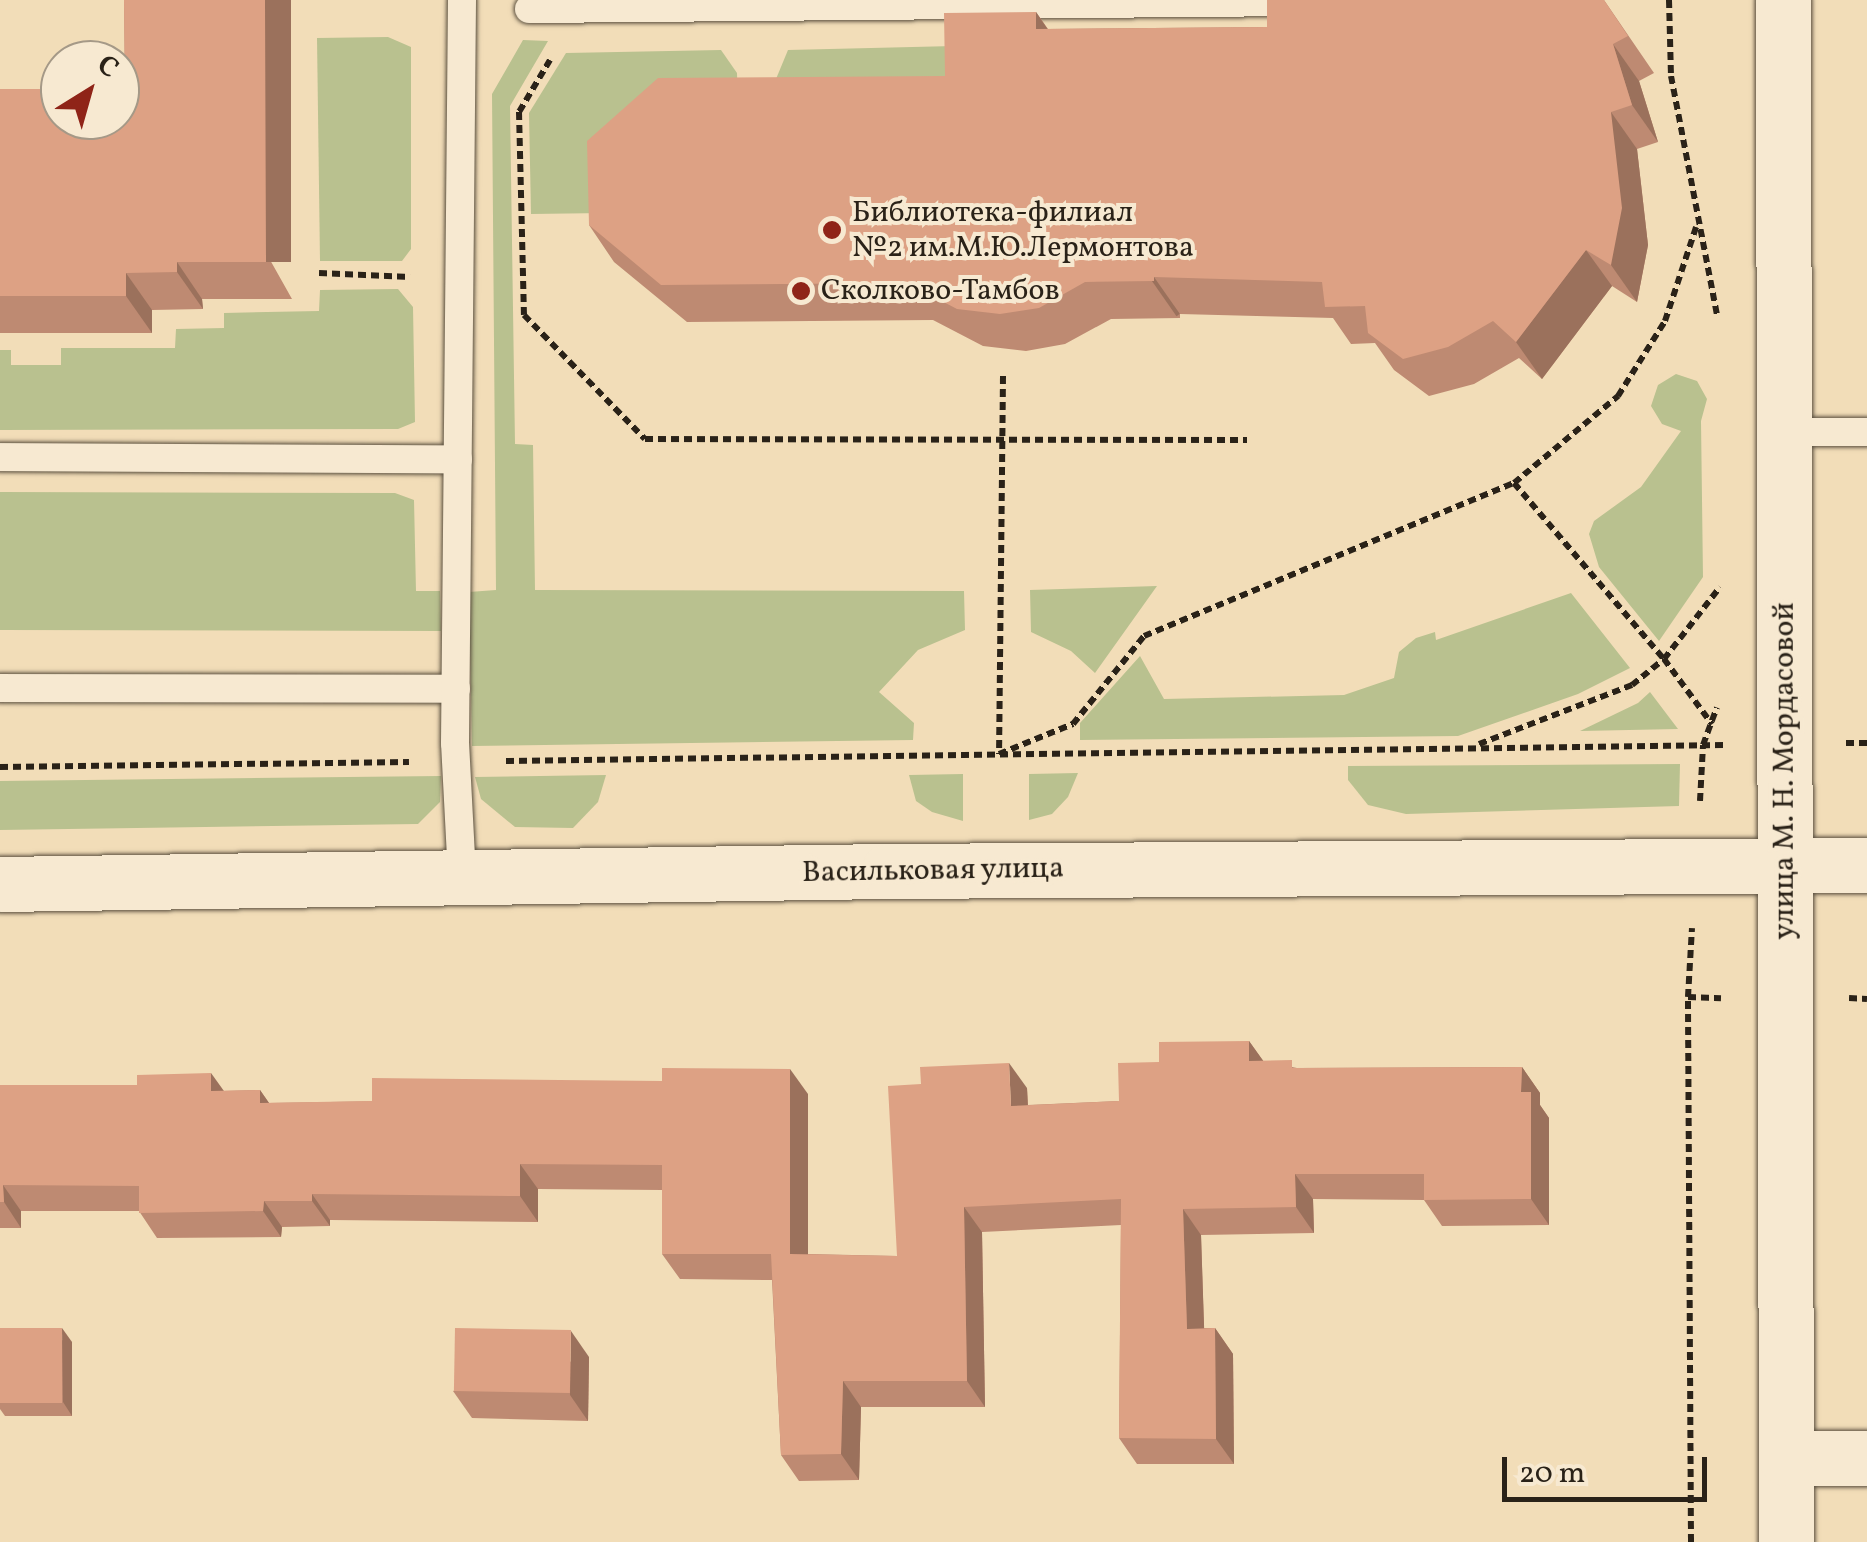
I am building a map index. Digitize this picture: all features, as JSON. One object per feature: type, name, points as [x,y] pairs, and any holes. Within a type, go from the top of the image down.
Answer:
[{"type":"street","name":"улица М. Н. Мордасовой","points":[[1783,0],[1786,1542]]},
{"type":"street","name":"Васильковая улица","points":[[0,884],[462,876],[1867,865]]},
{"type":"street","points":[[1786,1458],[1867,1458]]},
{"type":"lane","points":[[462,0],[456,690],[462,876]]},
{"type":"lane","points":[[529,9],[1340,1]]},
{"type":"lane","points":[[1784,432],[1867,432]]},
{"type":"lane","points":[[0,457],[458,459]]},
{"type":"lane","points":[[0,688],[456,690]]},
{"type":"path","points":[[1669,0],[1671,76],[1720,330]]},
{"type":"path","points":[[558,47],[519,112],[524,316],[645,438],[1247,440]]},
{"type":"path","points":[[999,754],[1073,724],[1144,636],[1514,483],[1618,396],[1664,321],[1698,222]]},
{"type":"path","points":[[319,274],[421,277]]},
{"type":"path","points":[[999,754],[1003,376]]},
{"type":"path","points":[[1514,483],[1664,659],[1713,725]]},
{"type":"path","points":[[1473,746],[1632,686],[1664,659],[1721,584],[1721,603]]},
{"type":"path","points":[[1691,1542],[1688,998],[1703,745],[1713,725],[1720,694]]},
{"type":"path","points":[[0,767],[1867,743]]},
{"type":"green space","points":[[388,37],[411,47],[411,249],[402,261],[320,261],[317,38]]},
{"type":"green space","points":[[523,40],[548,41],[510,106],[515,444],[533,445],[535,590],[964,591],[965,630],[918,650],[879,692],[914,723],[913,740],[472,746],[469,592],[496,590],[492,94]]},
{"type":"green space","points":[[954,46],[955,112],[776,79],[788,50]]},
{"type":"green space","points":[[721,50],[737,73],[738,113],[605,213],[531,214],[529,113],[566,53]]},
{"type":"green space","points":[[398,289],[413,307],[415,422],[398,429],[0,430],[0,350],[11,350],[11,365],[61,365],[61,348],[175,348],[176,329],[224,328],[224,313],[319,311],[320,290]]},
{"type":"green space","points":[[1676,374],[1697,381],[1707,399],[1701,421],[1703,577],[1659,641],[1599,567],[1589,534],[1594,521],[1641,487],[1681,431],[1662,424],[1651,406],[1658,385]]},
{"type":"green space","points":[[0,492],[395,493],[414,500],[416,591],[440,591],[441,631],[0,630]]},
{"type":"green space","points":[[1157,586],[1095,673],[1071,651],[1031,632],[1030,590]]},
{"type":"green space","points":[[1571,593],[1630,668],[1578,694],[1458,736],[1080,740],[1080,723],[1140,656],[1164,699],[1344,695],[1394,678],[1399,652],[1416,638],[1435,632],[1436,640]]},
{"type":"green space","points":[[1650,692],[1678,729],[1580,731],[1638,703]]},
{"type":"green space","points":[[1680,764],[1679,806],[1406,814],[1368,805],[1348,780],[1348,766]]},
{"type":"green space","points":[[1078,773],[1068,797],[1052,814],[1029,820],[1029,774]]},
{"type":"green space","points":[[963,774],[963,821],[932,812],[916,801],[909,775]]},
{"type":"green space","points":[[606,775],[598,802],[573,828],[515,827],[481,799],[475,777]]},
{"type":"green space","points":[[441,776],[440,802],[418,824],[0,830],[0,781]]},
{"type":"building","points":[[124,0],[265,0],[266,262],[177,262],[177,272],[126,273],[126,296],[0,296],[0,89],[40,89],[40,140],[140,140],[140,40],[124,40]]},
{"type":"building","points":[[1267,0],[1604,0],[1628,36],[1613,44],[1632,105],[1611,112],[1622,208],[1611,265],[1586,250],[1516,342],[1493,321],[1448,347],[1403,359],[1368,333],[1365,306],[1325,307],[1322,282],[1154,277],[1154,281],[1085,282],[1039,308],[1000,314],[957,309],[907,283],[661,285],[589,225],[587,141],[658,78],[945,76],[944,13],[1036,12],[1036,29],[1267,27]]},
{"type":"building","points":[[1249,1041],[1249,1061],[1292,1060],[1292,1068],[1522,1067],[1521,1092],[1531,1092],[1531,1199],[1424,1200],[1424,1174],[1295,1174],[1296,1207],[1183,1209],[1187,1329],[1215,1328],[1216,1439],[1119,1438],[1121,1199],[964,1207],[967,1381],[843,1381],[841,1454],[781,1455],[771,1254],[662,1254],[662,1165],[520,1164],[520,1196],[312,1194],[312,1201],[264,1201],[263,1211],[139,1213],[139,1186],[3,1185],[4,1202],[0,1202],[0,1085],[137,1085],[137,1075],[211,1073],[211,1091],[260,1090],[260,1103],[372,1101],[372,1078],[662,1081],[662,1068],[790,1069],[790,1254],[897,1256],[888,1086],[921,1084],[920,1067],[1009,1063],[1011,1106],[1119,1101],[1118,1063],[1159,1062],[1159,1042]]},
{"type":"building","points":[[0,1328],[62,1328],[62,1403],[0,1403]]},
{"type":"building","points":[[455,1328],[571,1330],[570,1393],[454,1391]]},
{"type":"place","name":"Библиотека-филиал №2 им.М.Ю.Лермонтова","points":[[832,230]]},
{"type":"place","name":"Сколково-Тамбов","points":[[801,291]]}]
